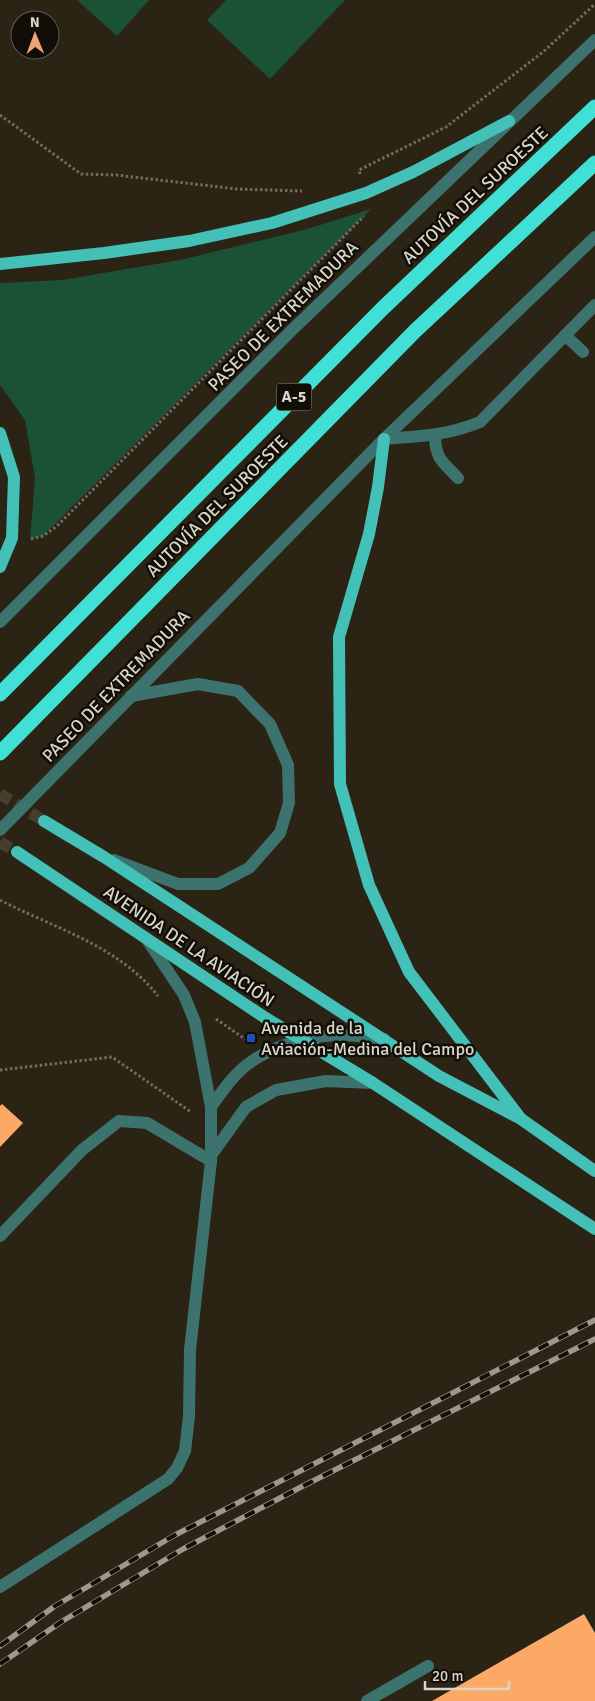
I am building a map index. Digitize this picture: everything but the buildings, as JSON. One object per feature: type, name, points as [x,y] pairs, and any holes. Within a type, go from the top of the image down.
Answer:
[{"type":"highway","name":"AUTOVÍA DEL SUROESTE","points":[[0,694],[382,308],[595,107]]},
{"type":"highway","name":"AUTOVÍA DEL SUROESTE","points":[[0,754],[415,331],[595,163]]},
{"type":"main road","points":[[0,264],[104,253],[189,241],[272,223],[366,193],[413,172],[509,121]]},
{"type":"main road","points":[[0,433],[14,477],[12,538],[0,567]]},
{"type":"main road","points":[[384,439],[378,487],[369,534],[339,637],[340,784],[368,885],[409,972],[521,1119]]},
{"type":"main road","name":"AVENIDA DE LA AVIACIÓN","points":[[44,821],[104,857],[439,1076],[521,1119],[595,1171]]},
{"type":"main road","name":"AVENIDA DE LA AVIACIÓN","points":[[17,852],[264,1017],[373,1083],[595,1229]]},
{"type":"street","name":"PASEO DE EXTREMADURA","points":[[0,622],[293,329],[595,40]]},
{"type":"street","name":"PASEO DE EXTREMADURA","points":[[0,830],[384,439],[595,237]]},
{"type":"street","points":[[384,439],[435,435],[459,430],[480,422],[595,305]]},
{"type":"street","points":[[565,335],[583,352]]},
{"type":"street","points":[[435,435],[435,447],[438,457],[458,478]]},
{"type":"street","name":"AVENIDA DE LA AVIACIÓN","points":[[104,857],[178,884],[218,884],[249,868],[256,861],[280,833],[289,803],[288,766],[270,724],[238,691],[198,684],[131,696]]},
{"type":"street","points":[[0,1587],[168,1479],[177,1468],[184,1451],[189,1416],[190,1350],[211,1157],[211,1107],[196,1022],[184,995],[146,938]]},
{"type":"street","points":[[211,1107],[226,1086],[248,1064],[279,1047],[302,1040],[342,1035],[384,1039]]},
{"type":"street","points":[[211,1157],[246,1107],[276,1090],[326,1081],[373,1083]]},
{"type":"street","points":[[0,1236],[82,1150],[119,1121],[147,1123],[211,1157]]},
{"type":"street","points":[[367,1701],[428,1666]]},
{"type":"path","points":[[30,539],[43,536],[57,526],[371,209],[359,170],[446,127],[543,52],[595,4]]},
{"type":"path","points":[[0,115],[81,174],[116,175],[237,188],[270,189]]},
{"type":"path","points":[[0,900],[97,947],[126,964],[146,981],[158,997]]},
{"type":"path","points":[[196,1022],[215,1018],[250,1042]]},
{"type":"path","points":[[0,1070],[112,1057],[192,1113],[193,1105]]},
{"type":"green space","points":[[77,0],[149,0],[117,36]]},
{"type":"green space","points":[[226,0],[345,0],[270,79],[207,20]]},
{"type":"green space","points":[[371,209],[43,536],[30,539],[35,478],[25,420],[0,385],[0,283],[62,280],[180,260],[304,230]]},
{"type":"tunnel","points":[[0,794],[44,821]]},
{"type":"tunnel","points":[[0,842],[17,852]]},
{"type":"railway","points":[[0,1646],[55,1606],[175,1535],[595,1320]]},
{"type":"railway","points":[[0,1664],[61,1622],[183,1549],[303,1486],[595,1339]]},
{"type":"place","name":"Avenida de la Aviación-Medina del Campo","points":[[251,1038]]}]
